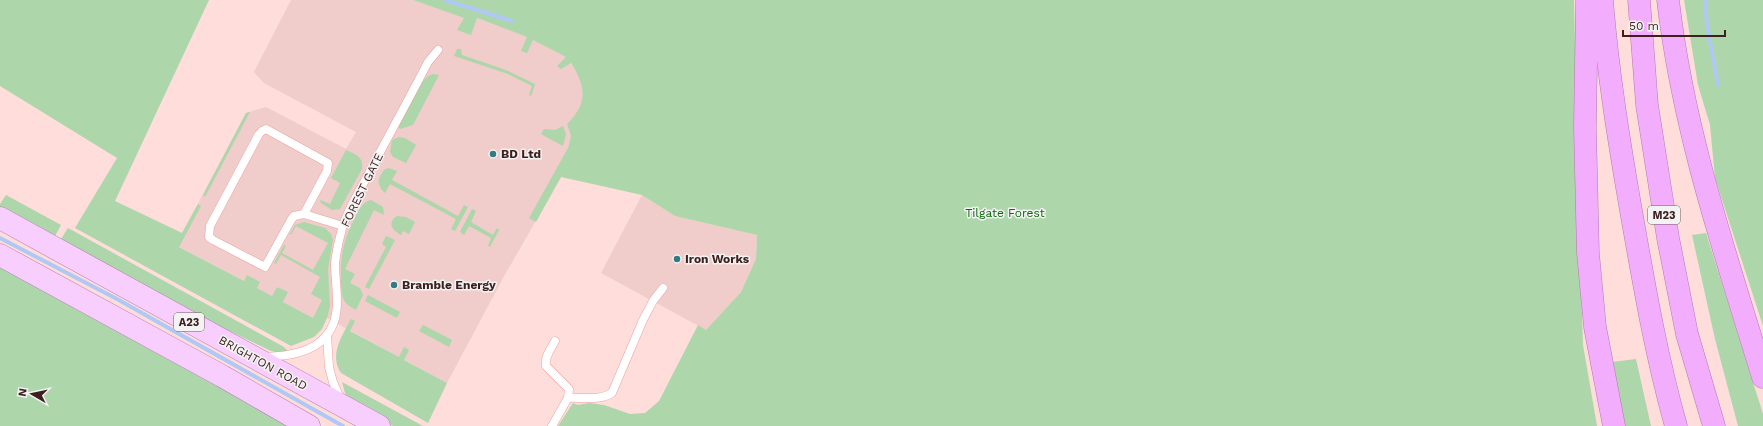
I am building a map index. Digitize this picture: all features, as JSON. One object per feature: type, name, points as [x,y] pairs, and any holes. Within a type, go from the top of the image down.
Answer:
[{"type":"highway","points":[[1587,0],[1585,128],[1588,253],[1594,327],[1614,426]]},
{"type":"highway","name":"M23","points":[[1602,0],[1609,73],[1623,166],[1651,321],[1676,426]]},
{"type":"highway","name":"M23","points":[[1639,0],[1647,105],[1668,238],[1687,334],[1714,426]]},
{"type":"highway","points":[[1668,0],[1680,84],[1691,134],[1714,222],[1763,377]]},
{"type":"main road","name":"BRIGHTON ROAD","points":[[0,218],[379,426]]},
{"type":"main road","name":"A23","points":[[0,255],[222,376],[309,426]]},
{"type":"lane","name":"FOREST GATE","points":[[327,336],[336,315],[337,303],[335,262],[343,226],[361,188],[428,62],[438,50]]},
{"type":"lane","points":[[304,214],[327,171],[328,163],[266,129],[259,134],[210,226],[209,237],[212,240],[265,267],[290,220],[294,216],[304,214],[343,226]]},
{"type":"lane","points":[[568,398],[594,398],[606,396],[612,393],[643,320],[653,301],[663,288]]},
{"type":"lane","points":[[253,357],[287,356],[312,347],[327,336]]},
{"type":"lane","points":[[327,336],[329,367],[333,382],[344,408]]},
{"type":"lane","points":[[552,426],[568,398],[570,389],[567,384],[546,366],[545,362],[547,355],[555,341]]},
{"type":"shaded area","points":[[291,0],[413,0],[465,18],[457,30],[471,34],[476,18],[528,37],[566,57],[578,74],[583,86],[582,101],[577,113],[567,124],[571,136],[561,177],[503,278],[447,383],[327,318],[313,318],[283,302],[287,292],[277,287],[272,296],[257,288],[247,276],[244,281],[176,245],[246,113],[266,107],[346,149],[356,132],[264,83],[254,72]]},
{"type":"shaded area","points":[[642,195],[675,216],[757,235],[756,259],[741,292],[706,330],[601,273]]},
{"type":"green space","points":[[0,0],[209,0],[115,201],[182,233],[198,204],[201,206],[179,247],[244,281],[247,275],[260,282],[257,288],[272,296],[277,287],[288,292],[283,302],[313,318],[322,300],[311,294],[320,277],[281,255],[276,264],[274,263],[284,245],[286,246],[282,253],[313,270],[328,243],[296,226],[291,235],[290,234],[295,225],[304,222],[325,228],[331,234],[333,240],[328,269],[330,306],[322,329],[314,337],[291,346],[75,228],[117,158],[0,86]]},
{"type":"green space","name":"Tilgate Forest","points":[[413,0],[1574,0],[1583,345],[1597,426],[558,426],[573,403],[578,405],[589,403],[604,405],[630,414],[645,413],[659,401],[698,325],[706,330],[741,292],[756,259],[757,235],[675,216],[642,195],[561,177],[536,222],[529,218],[568,148],[571,136],[567,124],[579,109],[582,95],[580,79],[576,71],[571,63],[561,69],[557,66],[566,57],[533,40],[527,53],[521,51],[527,37],[477,18],[471,35],[457,30],[464,18]]},
{"type":"green space","points":[[1684,0],[1763,0],[1763,326],[1715,178],[1710,125],[1698,85]]},
{"type":"green space","points":[[457,49],[461,49],[462,55],[506,70],[535,84],[531,96],[529,95],[532,86],[508,74],[454,56]]},
{"type":"green space","points":[[433,74],[439,75],[413,125],[400,129],[398,127],[422,82],[428,76]]},
{"type":"green space","points":[[250,112],[205,197],[203,195],[246,113]]},
{"type":"green space","points":[[563,126],[566,134],[563,146],[541,134],[544,129],[555,130]]},
{"type":"green space","points":[[399,137],[405,138],[416,145],[406,163],[393,157],[390,152],[392,140]]},
{"type":"green space","points":[[346,150],[358,156],[362,162],[362,169],[340,209],[332,210],[321,203],[320,200],[330,204],[340,183],[331,178]]},
{"type":"green space","points":[[389,168],[397,171],[392,180],[458,216],[464,205],[468,207],[455,231],[451,229],[456,219],[390,184],[385,193],[380,187],[379,178],[385,169]]},
{"type":"green space","points":[[6,195],[61,225],[55,236],[0,207],[0,204]]},
{"type":"green space","points":[[371,200],[383,207],[384,215],[374,210],[345,269],[355,274],[350,283],[360,288],[363,295],[356,310],[347,304],[342,296],[342,255],[345,240],[351,225],[363,204]]},
{"type":"green space","points":[[472,209],[476,211],[471,222],[493,235],[497,228],[499,230],[490,247],[488,246],[491,238],[469,226],[464,235],[460,232]]},
{"type":"green space","points":[[397,216],[406,217],[415,222],[409,234],[403,231],[401,235],[393,229],[391,224]]},
{"type":"green space","points":[[68,228],[287,350],[280,353],[269,350],[156,296],[61,239]]},
{"type":"green space","points":[[1706,233],[1763,414],[1763,426],[1738,426],[1715,339],[1692,235]]},
{"type":"green space","points":[[386,236],[395,240],[369,289],[365,287],[386,247],[382,244]]},
{"type":"green space","points":[[0,265],[298,426],[0,426]]},
{"type":"green space","points":[[368,295],[400,312],[397,318],[365,301]]},
{"type":"green space","points":[[351,319],[355,321],[350,331],[399,357],[404,347],[409,350],[404,360],[447,383],[428,423],[341,373],[336,359],[338,345]]},
{"type":"green space","points":[[423,325],[452,340],[449,347],[419,331]]},
{"type":"green space","points":[[1636,359],[1651,426],[1624,426],[1612,362]]},
{"type":"green space","points":[[342,382],[423,426],[393,426],[351,403],[345,393]]},
{"type":"waterway","points":[[445,0],[512,21]]},
{"type":"waterway","points":[[1705,0],[1707,25],[1718,85]]},
{"type":"waterway","points":[[0,238],[117,299],[343,426]]},
{"type":"place","name":"BD Ltd","points":[[493,154]]},
{"type":"place","name":"Iron Works","points":[[677,259]]},
{"type":"place","name":"Bramble Energy","points":[[394,285]]}]
